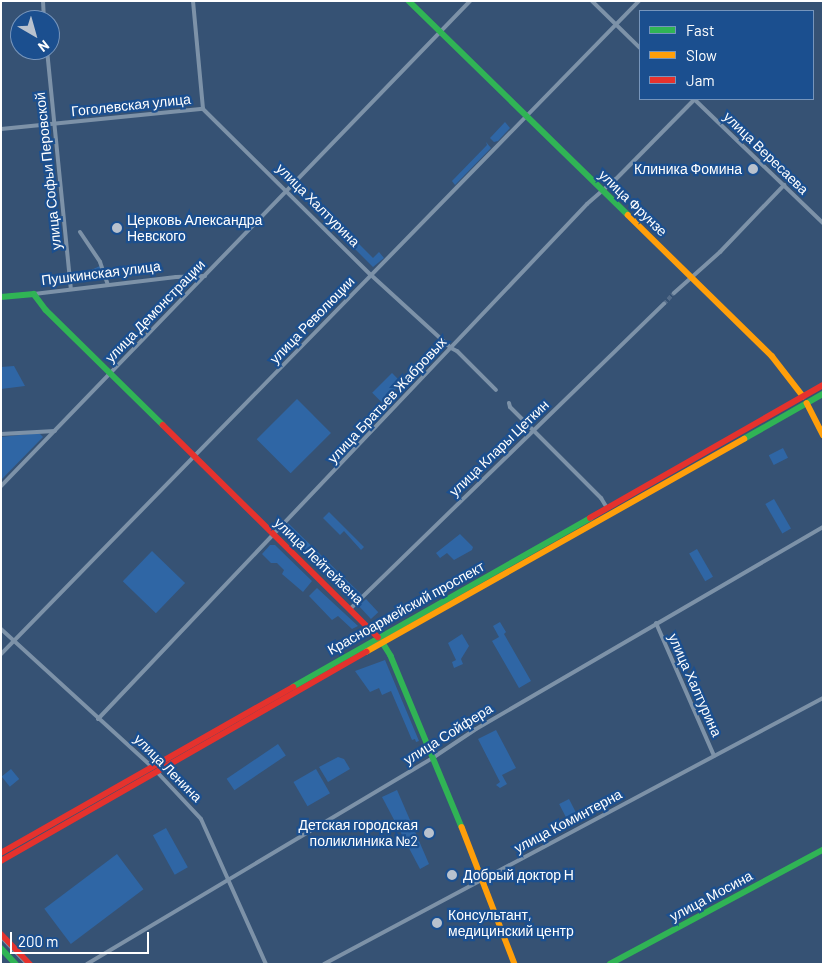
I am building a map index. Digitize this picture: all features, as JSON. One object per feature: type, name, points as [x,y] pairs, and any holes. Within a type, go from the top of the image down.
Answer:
[{"type":"main road","name":"улица Фрунзе","points":[[409,1],[772,356],[803,396],[823,435]]},
{"type":"main road","name":"улица Лейтейзена","points":[[34,294],[46,310],[378,637],[391,656],[434,757],[484,878],[515,964]]},
{"type":"main road","name":"Пушкинская улица","points":[[1,297],[34,294]]},
{"type":"main road","name":"Красноармейский проспект","points":[[1,852],[823,385]]},
{"type":"main road","name":"Красноармейский проспект","points":[[1,861],[823,394]]},
{"type":"main road","name":"улица Ленина","points":[[152,767],[158,772]]},
{"type":"main road","name":"улица Мосина","points":[[610,964],[823,850]]},
{"type":"main road","points":[[1,934],[30,964]]},
{"type":"main road","points":[[1,948],[4,955],[16,964]]},
{"type":"main road","points":[[4,955],[16,950]]},
{"type":"street","points":[[193,1],[203,109]]},
{"type":"street","name":"улица Демонстрации","points":[[1,486],[470,1]]},
{"type":"street","points":[[592,1],[639,47]]},
{"type":"street","name":"улица Революции","points":[[1,654],[639,1]]},
{"type":"street","name":"улица Софьи Перовской","points":[[48,60],[71,290]]},
{"type":"street","name":"улица Братьев Жабровых","points":[[98,719],[602,190],[616,179],[693,100]]},
{"type":"street","name":"улица Вересаева","points":[[695,100],[823,223]]},
{"type":"street","name":"Гоголевская улица","points":[[1,128],[203,109]]},
{"type":"street","name":"улица Халтурина","points":[[203,109],[371,275],[451,348],[457,351],[496,390]]},
{"type":"street","points":[[674,294],[784,185]]},
{"type":"street","points":[[80,232],[100,262],[108,285]]},
{"type":"street","name":"Пушкинская улица","points":[[34,294],[176,277],[205,276]]},
{"type":"street","name":"улица Клары Цеткин","points":[[350,609],[664,304]]},
{"type":"street","points":[[509,402],[510,408],[601,498],[607,508]]},
{"type":"street","points":[[1,434],[55,430]]},
{"type":"street","name":"улица Сойфера","points":[[87,964],[434,757],[476,729],[823,527]]},
{"type":"street","name":"улица Халтурина","points":[[656,623],[714,756]]},
{"type":"street","name":"улица Ленина","points":[[1,629],[152,767]]},
{"type":"street","name":"улица Коминтерна","points":[[324,964],[823,698]]},
{"type":"street","name":"улица Ленина","points":[[158,772],[201,819],[266,964]]},
{"type":"shaded area","points":[[505,122],[510,128],[498,141],[494,142],[490,138]]},
{"type":"shaded area","points":[[486,142],[491,148],[455,185],[452,181],[487,145]]},
{"type":"shaded area","points":[[323,208],[373,258],[379,252],[384,258],[373,267],[319,213]]},
{"type":"shaded area","points":[[100,266],[104,277],[83,281],[82,274]]},
{"type":"shaded area","points":[[14,366],[25,386],[1,389],[1,367]]},
{"type":"shaded area","points":[[392,373],[402,383],[382,403],[372,393]]},
{"type":"shaded area","points":[[297,399],[331,433],[291,473],[257,439]]},
{"type":"shaded area","points":[[39,433],[43,437],[1,480],[1,437]]},
{"type":"shaded area","points":[[783,448],[788,458],[774,465],[769,455]]},
{"type":"shaded area","points":[[774,499],[791,528],[782,533],[765,504]]},
{"type":"shaded area","points":[[329,512],[364,547],[361,550],[344,531],[340,535],[323,518]]},
{"type":"shaded area","points":[[288,523],[362,595],[355,601],[351,599],[284,533],[283,530]]},
{"type":"shaded area","points":[[460,534],[473,547],[472,550],[454,560],[447,553],[440,558],[436,553]]},
{"type":"shaded area","points":[[270,545],[275,545],[312,581],[303,592],[282,574],[284,570],[277,563],[271,563],[262,554]]},
{"type":"shaded area","points":[[697,549],[713,577],[705,581],[689,554]]},
{"type":"shaded area","points":[[152,551],[185,583],[156,613],[123,581]]},
{"type":"shaded area","points":[[317,588],[358,626],[352,629],[338,616],[332,620],[309,596]]},
{"type":"shaded area","points":[[366,599],[378,612],[371,619],[359,606]]},
{"type":"shaded area","points":[[500,622],[506,632],[504,634],[531,681],[519,688],[492,641],[499,637],[493,626]]},
{"type":"shaded area","points":[[462,634],[469,646],[461,659],[463,664],[454,668],[452,662],[456,660],[448,643]]},
{"type":"shaded area","points":[[385,660],[419,741],[412,740],[391,691],[382,695],[379,688],[370,692],[355,671]]},
{"type":"shaded area","points":[[496,730],[516,768],[502,775],[507,784],[500,788],[496,785],[500,782],[478,739]]},
{"type":"shaded area","points":[[278,744],[286,756],[234,790],[227,779]]},
{"type":"shaded area","points":[[338,757],[344,759],[350,769],[328,782],[319,767]]},
{"type":"shaded area","points":[[11,769],[19,779],[10,787],[2,777]]},
{"type":"shaded area","points":[[316,769],[330,793],[307,806],[293,782]]},
{"type":"shaded area","points":[[397,790],[429,864],[420,869],[382,797]]},
{"type":"shaded area","points":[[569,799],[578,817],[568,822],[559,804]]},
{"type":"shaded area","points":[[166,828],[188,867],[175,875],[153,835]]},
{"type":"shaded area","points":[[117,854],[143,889],[71,944],[44,909]]},
{"type":"tunnel","points":[[664,304],[674,293]]},
{"type":"tram line","points":[[323,964],[823,697]]},
{"type":"tram line","points":[[1,939],[25,964]]},
{"type":"traffic: fast","points":[[409,1],[628,215]]},
{"type":"traffic: fast","points":[[1,297],[34,294],[46,310],[163,425]]},
{"type":"traffic: fast","points":[[744,439],[823,394]]},
{"type":"traffic: fast","points":[[293,687],[590,518]]},
{"type":"traffic: fast","points":[[383,643],[391,656],[462,827]]},
{"type":"traffic: fast","points":[[610,964],[823,850]]},
{"type":"traffic: fast","points":[[1,948],[16,964]]},
{"type":"traffic: slow","points":[[628,215],[772,356],[803,396]]},
{"type":"traffic: slow","points":[[807,403],[823,435]]},
{"type":"traffic: slow","points":[[366,652],[744,439]]},
{"type":"traffic: slow","points":[[462,827],[515,964]]},
{"type":"traffic: jam","points":[[590,518],[823,385]]},
{"type":"traffic: jam","points":[[163,425],[378,637]]},
{"type":"traffic: jam","points":[[1,861],[366,652]]},
{"type":"traffic: jam","points":[[1,853],[293,687]]},
{"type":"traffic: jam","points":[[1,934],[30,964]]},
{"type":"place","name":"Клиника Фомина","points":[[753,169]]},
{"type":"place","name":"Церковь Александра Невского","points":[[117,228]]},
{"type":"place","name":"Детская городская поликлиника №2","points":[[429,833]]},
{"type":"place","name":"Добрый доктор Н","points":[[452,875]]},
{"type":"place","name":"Консультант, медицинский центр","points":[[437,923]]}]
